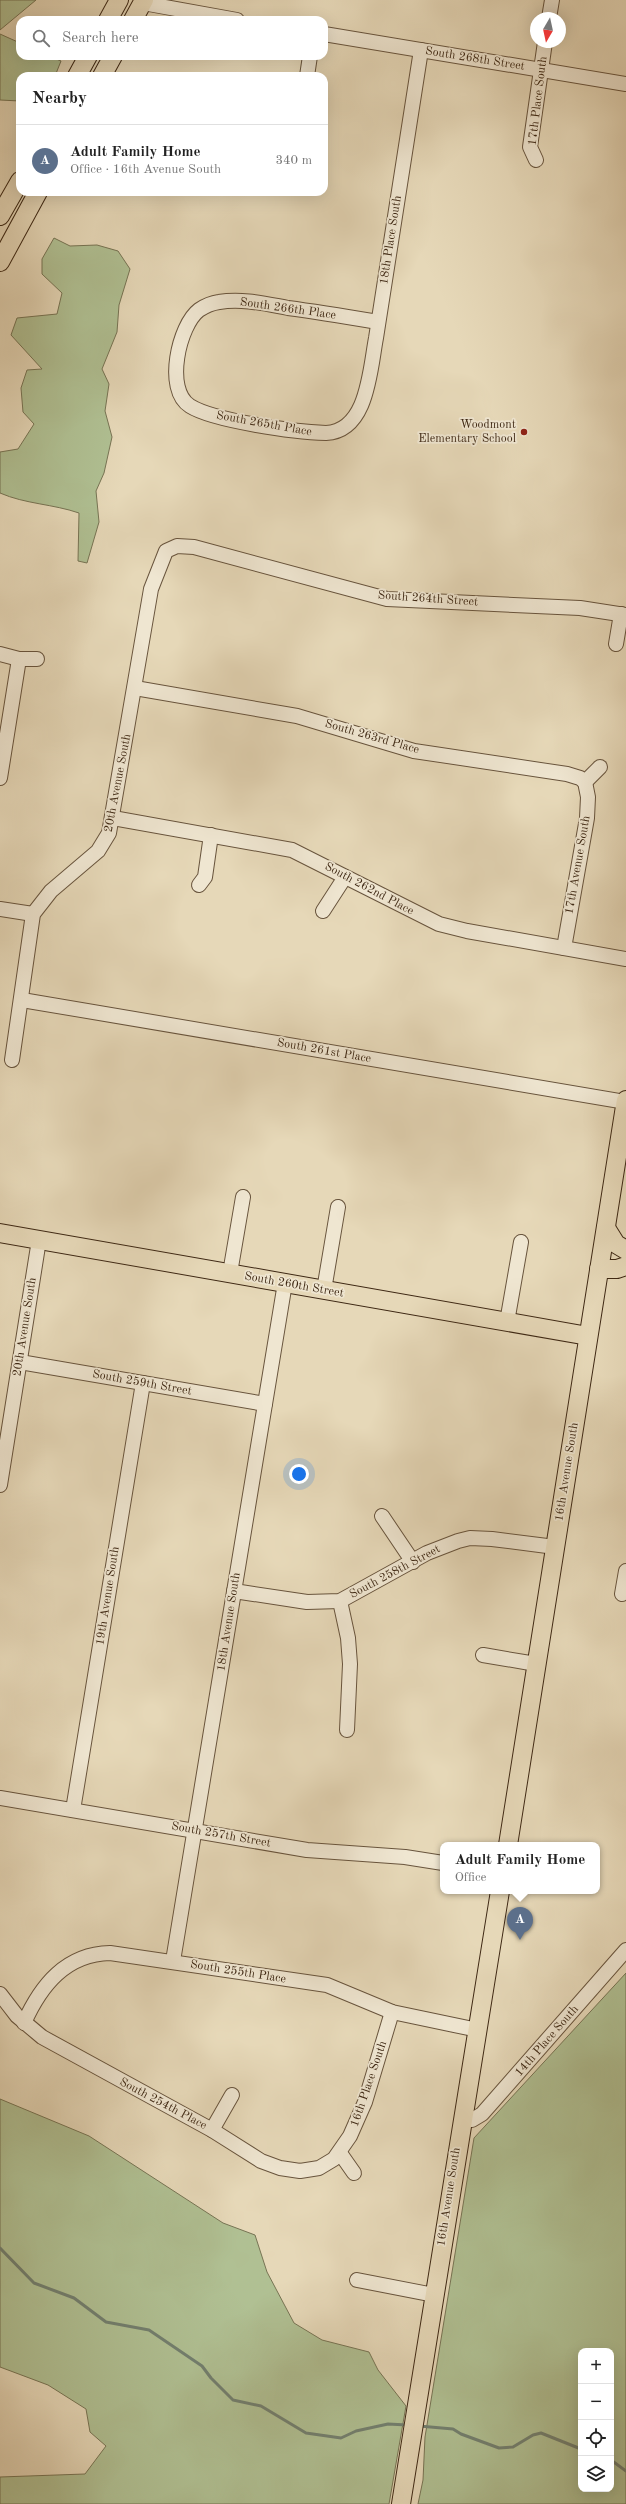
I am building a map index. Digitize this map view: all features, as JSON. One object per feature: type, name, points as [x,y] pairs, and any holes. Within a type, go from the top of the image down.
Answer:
[{"type":"main road","points":[[135,16],[143,1]]},
{"type":"main road","points":[[79,72],[86,60]]},
{"type":"main road","points":[[96,72],[100,60]]},
{"type":"main road","points":[[104,72],[111,60]]},
{"type":"main road","points":[[0,216],[16,188]]},
{"type":"main road","points":[[0,262],[36,196]]},
{"type":"main road","name":"16th Avenue South","points":[[508,1842],[626,1101]]},
{"type":"main road","points":[[606,1228],[616,1244],[626,1250]]},
{"type":"main road","name":"South 260th Street","points":[[0,1233],[588,1336]]},
{"type":"main road","points":[[599,1270],[617,1270],[626,1266]]},
{"type":"main road","name":"16th Avenue South","points":[[401,2504],[462,2118],[478,2030],[500,1894]]},
{"type":"street","points":[[550,12],[552,0]]},
{"type":"street","points":[[143,1],[217,16]]},
{"type":"street","name":"South 268th Street","points":[[328,35],[626,84]]},
{"type":"street","name":"17th Place South","points":[[536,160],[530,147],[544,48]]},
{"type":"street","name":"18th Place South","points":[[347,426],[359,410],[365,392],[378,322],[421,50]]},
{"type":"street","points":[[308,72],[309,60]]},
{"type":"street","name":"South 266th Place","points":[[184,401],[176,381],[177,359],[186,327],[199,310],[219,302],[238,301],[378,322]]},
{"type":"street","name":"South 265th Place","points":[[184,401],[199,410],[218,417],[308,432],[331,433],[347,426]]},
{"type":"street","name":"South 264th Street","points":[[166,551],[177,546],[194,547],[387,599],[580,608],[623,615]]},
{"type":"street","name":"20th Avenue South","points":[[33,914],[51,891],[98,851],[106,840],[113,818],[151,589],[166,551]]},
{"type":"street","points":[[616,644],[623,615]]},
{"type":"street","points":[[0,654],[19,659],[37,659]]},
{"type":"street","points":[[1,770],[19,659]]},
{"type":"street","name":"South 263rd Place","points":[[135,688],[297,716],[414,751],[567,774],[580,778],[585,782]]},
{"type":"street","points":[[585,782],[600,767]]},
{"type":"street","name":"17th Avenue South","points":[[564,948],[587,818],[588,797],[585,782]]},
{"type":"street","name":"South 262nd Place","points":[[113,818],[292,850],[396,905],[439,924],[467,931],[626,959]]},
{"type":"street","points":[[199,885],[205,877],[211,835]]},
{"type":"street","points":[[323,911],[345,877]]},
{"type":"street","points":[[0,909],[33,914],[22,1000],[12,1060]]},
{"type":"street","name":"South 261st Place","points":[[22,1000],[626,1101]]},
{"type":"street","points":[[230,1273],[243,1197]]},
{"type":"street","points":[[324,1290],[338,1207]]},
{"type":"street","name":"20th Avenue South","points":[[0,1485],[39,1240]]},
{"type":"street","points":[[507,1322],[521,1242]]},
{"type":"street","name":"18th Avenue South","points":[[174,1961],[285,1283]]},
{"type":"street","name":"South 259th Street","points":[[20,1362],[265,1404]]},
{"type":"street","name":"19th Avenue South","points":[[73,1810],[143,1383]]},
{"type":"street","points":[[382,1516],[412,1562]]},
{"type":"street","name":"South 258th Street","points":[[234,1591],[307,1602],[340,1601],[448,1544],[470,1538],[492,1539],[555,1548]]},
{"type":"street","points":[[622,1594],[626,1571]]},
{"type":"street","points":[[340,1601],[348,1638],[350,1664],[347,1730]]},
{"type":"street","points":[[483,1655],[536,1664]]},
{"type":"street","name":"South 257th Street","points":[[0,1798],[307,1850],[405,1857],[440,1863]]},
{"type":"street","name":"14th Place South","points":[[462,2118],[472,2120],[482,2114],[626,1950]]},
{"type":"street","name":"South 255th Place","points":[[24,2023],[32,2004],[50,1981],[67,1966],[84,1956],[110,1953],[174,1961],[327,1985],[392,2012],[478,2030]]},
{"type":"street","name":"South 254th Place","points":[[0,1994],[24,2023],[61,2049],[212,2130],[261,2161],[290,2170],[308,2171],[319,2168],[340,2153]]},
{"type":"street","name":"16th Place South","points":[[340,2153],[350,2136],[365,2102],[392,2012]]},
{"type":"street","points":[[212,2130],[232,2095]]},
{"type":"street","points":[[340,2153],[354,2173]]},
{"type":"street","points":[[357,2280],[434,2295]]},
{"type":"green space","points":[[0,0],[36,0],[16,16],[0,30]]},
{"type":"green space","points":[[0,34],[16,41],[16,60],[61,61],[57,72],[16,72],[16,101],[0,100]]},
{"type":"green space","points":[[54,238],[70,246],[97,245],[118,251],[130,269],[119,305],[117,332],[102,369],[109,384],[105,411],[112,437],[104,473],[96,491],[99,522],[87,563],[78,561],[79,513],[19,500],[0,493],[0,452],[18,449],[34,424],[23,412],[21,388],[27,370],[42,369],[11,335],[17,318],[57,314],[62,293],[42,274],[42,259]]},
{"type":"green space","points":[[626,1973],[626,2504],[418,2504],[423,2480],[425,2437],[474,2138]]},
{"type":"green space","points":[[0,2099],[89,2136],[223,2223],[255,2235],[267,2272],[294,2323],[322,2340],[369,2352],[378,2370],[406,2406],[389,2504],[0,2504],[0,2477],[85,2474],[106,2446],[90,2432],[86,2409],[48,2385],[0,2367]]},
{"type":"waterway","points":[[0,2248],[34,2283],[74,2298],[106,2322],[149,2330],[202,2366],[211,2378],[233,2400],[261,2406],[306,2433],[341,2438],[356,2431],[388,2424],[407,2425]]},
{"type":"waterway","points":[[419,2426],[453,2429],[461,2434],[499,2448],[513,2447],[533,2435],[541,2433],[578,2448]]},
{"type":"waterway","points":[[614,2462],[626,2471]]},
{"type":"place","name":"Woodmont Elementary School","points":[[524,432]]},
{"type":"place","name":"Adult Family Home","points":[[520,1940]]}]
